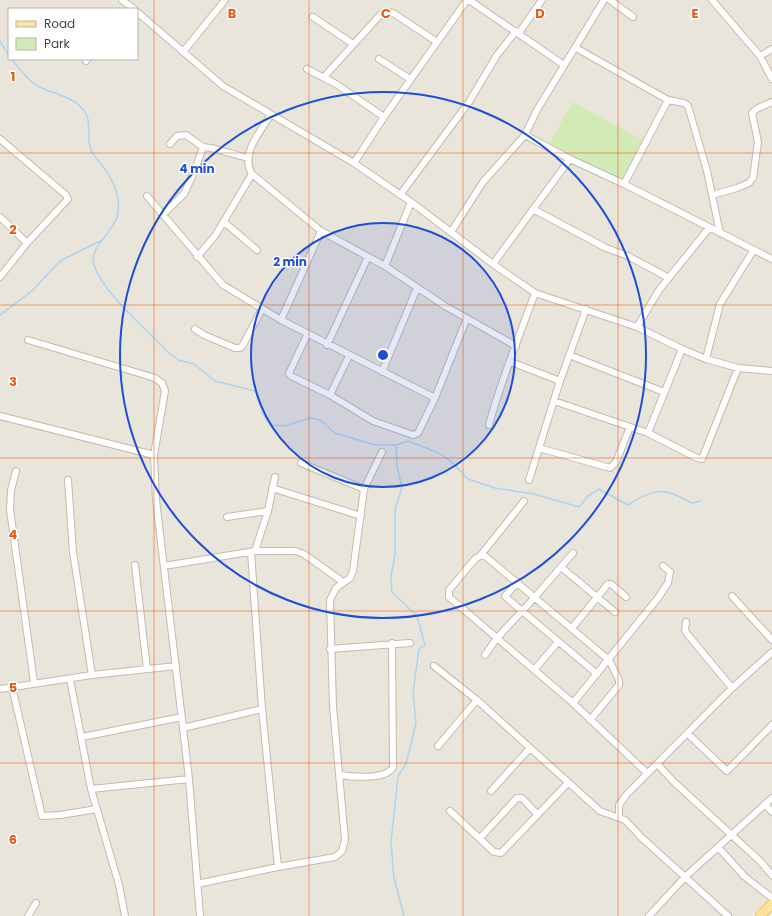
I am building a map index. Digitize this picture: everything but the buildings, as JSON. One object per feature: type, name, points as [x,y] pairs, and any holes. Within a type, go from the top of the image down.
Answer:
[{"type":"main road","points":[[760,916],[772,904]]},
{"type":"street","points":[[122,0],[132,8]]},
{"type":"street","points":[[354,164],[410,79],[468,0],[518,32],[564,65]]},
{"type":"street","points":[[400,194],[447,129],[469,102],[497,55],[518,32],[542,0]]},
{"type":"street","points":[[451,232],[483,182],[525,136],[537,110],[604,0]]},
{"type":"street","points":[[610,0],[633,16]]},
{"type":"street","points":[[712,0],[760,56],[772,79]]},
{"type":"street","points":[[184,52],[224,1]]},
{"type":"street","points":[[324,77],[381,14],[387,12],[393,13],[437,42]]},
{"type":"street","points":[[138,13],[223,86],[270,116],[354,164],[400,194],[493,264],[535,293],[637,327],[706,359],[738,368],[772,371]]},
{"type":"street","points":[[312,17],[353,44]]},
{"type":"street","points":[[576,48],[668,100],[684,103],[688,106],[707,170],[720,233]]},
{"type":"street","points":[[760,56],[772,49]]},
{"type":"street","points":[[379,59],[410,79]]},
{"type":"street","points":[[307,68],[324,77],[384,117]]},
{"type":"street","points":[[624,184],[668,100]]},
{"type":"street","points":[[712,194],[737,188],[748,183],[753,178],[758,142],[752,113],[756,109],[772,102]]},
{"type":"street","points":[[270,116],[251,148],[248,158],[249,168],[252,174],[321,231],[385,266],[417,288],[466,318],[516,346]]},
{"type":"street","points":[[170,144],[177,136],[186,135],[203,147],[248,158]]},
{"type":"street","points":[[525,136],[570,160],[624,184],[753,251],[772,259]]},
{"type":"street","points":[[0,139],[66,195],[68,199],[27,244],[0,277]]},
{"type":"street","points":[[162,215],[184,194],[195,170],[203,147]]},
{"type":"street","points":[[493,264],[570,160]]},
{"type":"street","points":[[197,257],[224,222],[252,174]]},
{"type":"street","points":[[147,196],[197,257],[223,285],[307,335],[435,398]]},
{"type":"street","points":[[385,266],[411,202]]},
{"type":"street","points":[[533,209],[606,248],[628,256],[669,278]]},
{"type":"street","points":[[0,217],[27,244]]},
{"type":"street","points":[[224,222],[257,250]]},
{"type":"street","points":[[637,327],[659,290],[709,228]]},
{"type":"street","points":[[281,320],[321,231]]},
{"type":"street","points":[[706,359],[720,304],[753,251]]},
{"type":"street","points":[[327,345],[368,257]]},
{"type":"street","points":[[382,372],[417,288]]},
{"type":"street","points":[[489,425],[500,386],[511,362],[535,293]]},
{"type":"street","points":[[195,329],[210,338],[235,348],[240,348],[243,346],[262,309]]},
{"type":"street","points":[[529,480],[569,354],[586,309]]},
{"type":"street","points":[[307,335],[289,374],[330,395],[373,421],[413,435],[418,433],[435,398],[466,318]]},
{"type":"street","points":[[28,340],[155,378],[162,383],[165,391],[154,455],[156,500],[189,780],[200,916]]},
{"type":"street","points":[[648,433],[682,349]]},
{"type":"street","points":[[569,354],[664,392]]},
{"type":"street","points":[[330,395],[349,356]]},
{"type":"street","points":[[511,362],[560,381]]},
{"type":"street","points":[[554,401],[648,433],[696,458],[702,459],[738,368]]},
{"type":"street","points":[[0,416],[154,455]]},
{"type":"street","points":[[539,448],[610,468],[616,462],[630,427]]},
{"type":"street","points":[[197,884],[335,857],[342,851],[345,840],[330,649],[330,600],[336,588],[350,578],[353,571],[364,489],[382,452]]},
{"type":"street","points":[[301,463],[364,489]]},
{"type":"street","points":[[16,470],[11,490],[10,510],[34,682]]},
{"type":"street","points":[[275,477],[268,511],[253,551],[262,709],[278,867]]},
{"type":"street","points":[[68,480],[73,552],[92,675]]},
{"type":"street","points":[[272,488],[361,516]]},
{"type":"street","points":[[524,500],[480,556],[475,559],[448,593],[449,597],[573,703],[647,773]]},
{"type":"street","points":[[227,517],[268,511]]},
{"type":"street","points":[[164,566],[253,551],[295,551],[304,554],[343,582]]},
{"type":"street","points":[[485,655],[497,638],[573,553]]},
{"type":"street","points":[[480,556],[485,556],[518,582],[609,660],[619,680],[619,685],[590,720]]},
{"type":"street","points":[[135,565],[147,669]]},
{"type":"street","points":[[561,566],[615,612]]},
{"type":"street","points":[[573,703],[609,660],[668,584],[670,572],[662,566]]},
{"type":"street","points":[[518,582],[505,596],[597,674]]},
{"type":"street","points":[[572,628],[597,597],[610,584],[626,597]]},
{"type":"street","points":[[732,596],[772,640]]},
{"type":"street","points":[[686,622],[686,630],[688,635],[732,688]]},
{"type":"street","points":[[534,670],[558,642]]},
{"type":"street","points":[[330,649],[392,643],[410,643]]},
{"type":"street","points":[[340,775],[381,775],[390,771],[393,767],[392,643]]},
{"type":"street","points":[[619,817],[620,802],[732,688],[772,652]]},
{"type":"street","points":[[0,689],[34,682],[176,666]]},
{"type":"street","points":[[434,666],[477,700],[600,811],[625,820],[728,916]]},
{"type":"street","points":[[70,679],[91,789],[119,885],[125,916]]},
{"type":"street","points":[[12,687],[42,816],[60,816],[97,809]]},
{"type":"street","points":[[438,746],[477,700]]},
{"type":"street","points":[[183,728],[262,709]]},
{"type":"street","points":[[82,737],[182,717]]},
{"type":"street","points":[[688,734],[726,771],[771,728]]},
{"type":"street","points":[[491,791],[530,748]]},
{"type":"street","points":[[656,764],[732,835],[772,875]]},
{"type":"street","points":[[91,789],[189,780]]},
{"type":"street","points":[[450,811],[494,852],[500,853],[568,783]]},
{"type":"street","points":[[480,838],[517,798],[522,798],[537,814]]},
{"type":"street","points":[[649,916],[685,877],[772,798]]},
{"type":"street","points":[[765,804],[772,812]]},
{"type":"street","points":[[718,847],[744,876],[772,898]]},
{"type":"street","points":[[28,916],[36,903]]},
{"type":"shaded area","points":[[0,0],[772,0],[772,897],[751,916],[0,916]]},
{"type":"green space","points":[[572,102],[645,141],[621,184],[549,145]]},
{"type":"waterway","points":[[0,41],[8,54]]},
{"type":"waterway","points":[[12,60],[33,83],[72,100],[83,109],[87,116],[90,148],[113,182],[118,202],[115,223],[94,253],[93,259],[99,276],[107,288],[126,311],[178,360],[194,364],[215,381],[255,391],[263,413],[270,425],[285,426],[310,418],[320,420],[335,433],[375,445],[396,445],[408,441],[439,453],[452,462],[468,479],[495,488],[534,494],[579,507],[588,496],[599,489],[628,505],[646,495],[660,492],[674,494],[692,503],[700,501]]},
{"type":"waterway","points":[[0,315],[32,291],[60,261],[102,240]]},
{"type":"waterway","points":[[396,445],[397,467],[402,487],[395,510],[395,555],[391,576],[392,592],[417,616],[425,645],[419,649],[413,693],[416,723],[406,764],[398,776],[391,842],[394,878],[404,916]]}]
